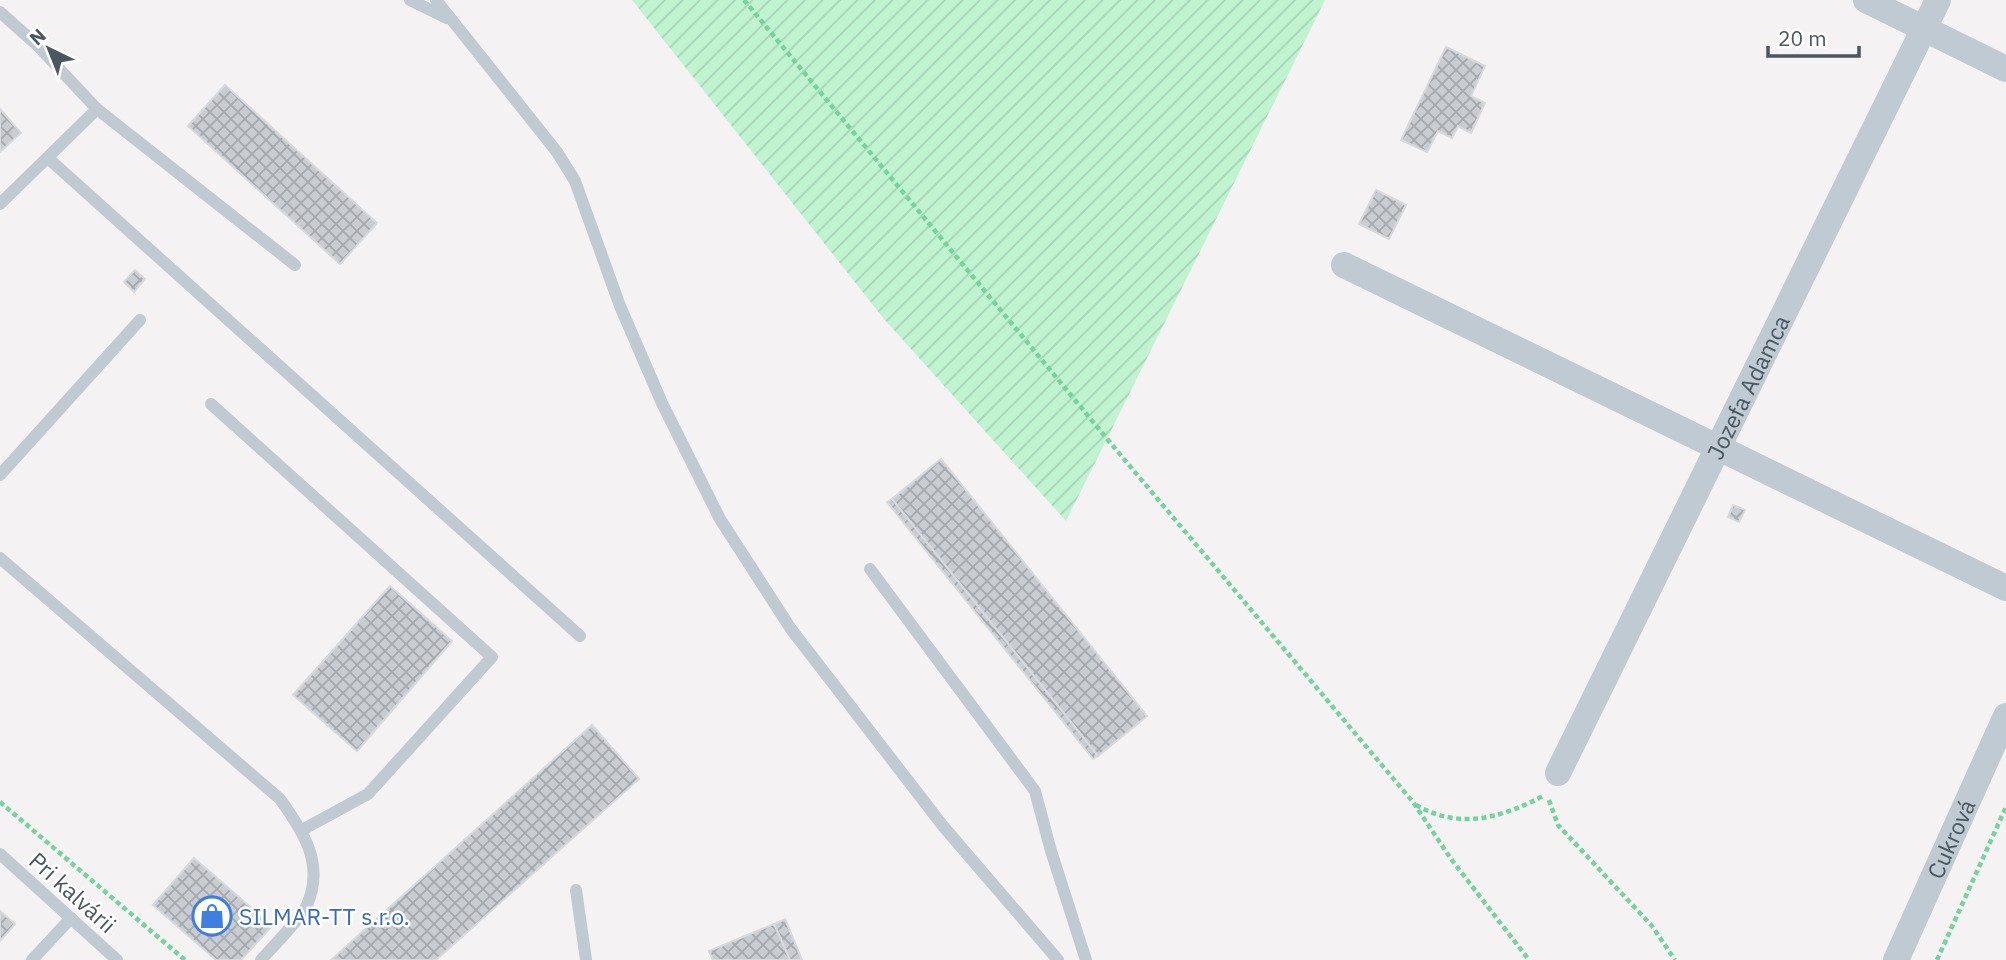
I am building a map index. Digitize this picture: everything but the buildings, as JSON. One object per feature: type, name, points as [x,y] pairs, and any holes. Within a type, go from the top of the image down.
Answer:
[{"type":"street","points":[[1866,0],[2006,69]]},
{"type":"street","name":"Jozefa Adamca","points":[[1558,773],[1938,0]]},
{"type":"street","points":[[1345,265],[2006,588]]},
{"type":"street","name":"Cukrová","points":[[1896,960],[2006,716]]},
{"type":"lane","points":[[410,0],[453,21]]},
{"type":"lane","points":[[436,0],[557,152],[575,180],[620,306],[662,402],[727,530],[791,629],[943,826],[1058,960]]},
{"type":"lane","points":[[0,12],[37,45],[97,109],[295,265]]},
{"type":"lane","points":[[0,204],[49,159],[97,109]]},
{"type":"lane","points":[[49,159],[580,636]]},
{"type":"lane","points":[[0,475],[140,320]]},
{"type":"lane","points":[[211,404],[492,657],[368,794],[302,830]]},
{"type":"lane","points":[[0,558],[280,799],[302,830],[315,864],[307,905],[261,960]]},
{"type":"lane","points":[[870,569],[1035,791],[1086,960]]},
{"type":"lane","name":"Pri kalvárii","points":[[0,854],[112,958]]},
{"type":"lane","points":[[576,890],[586,960]]},
{"type":"lane","points":[[32,960],[71,918]]},
{"type":"path","points":[[744,0],[1121,457],[1413,802],[1451,859],[1529,960]]},
{"type":"path","points":[[1413,802],[1433,814],[1467,820],[1491,818],[1512,812],[1547,794],[1559,825],[1652,926],[1675,960]]},
{"type":"path","points":[[0,802],[185,960]]},
{"type":"path","points":[[1937,960],[2006,807]]},
{"type":"green space","points":[[632,0],[1325,0],[1066,521],[884,319]]},
{"type":"place","name":"SILMAR-TT s.r.o.","points":[[212,916]]}]
